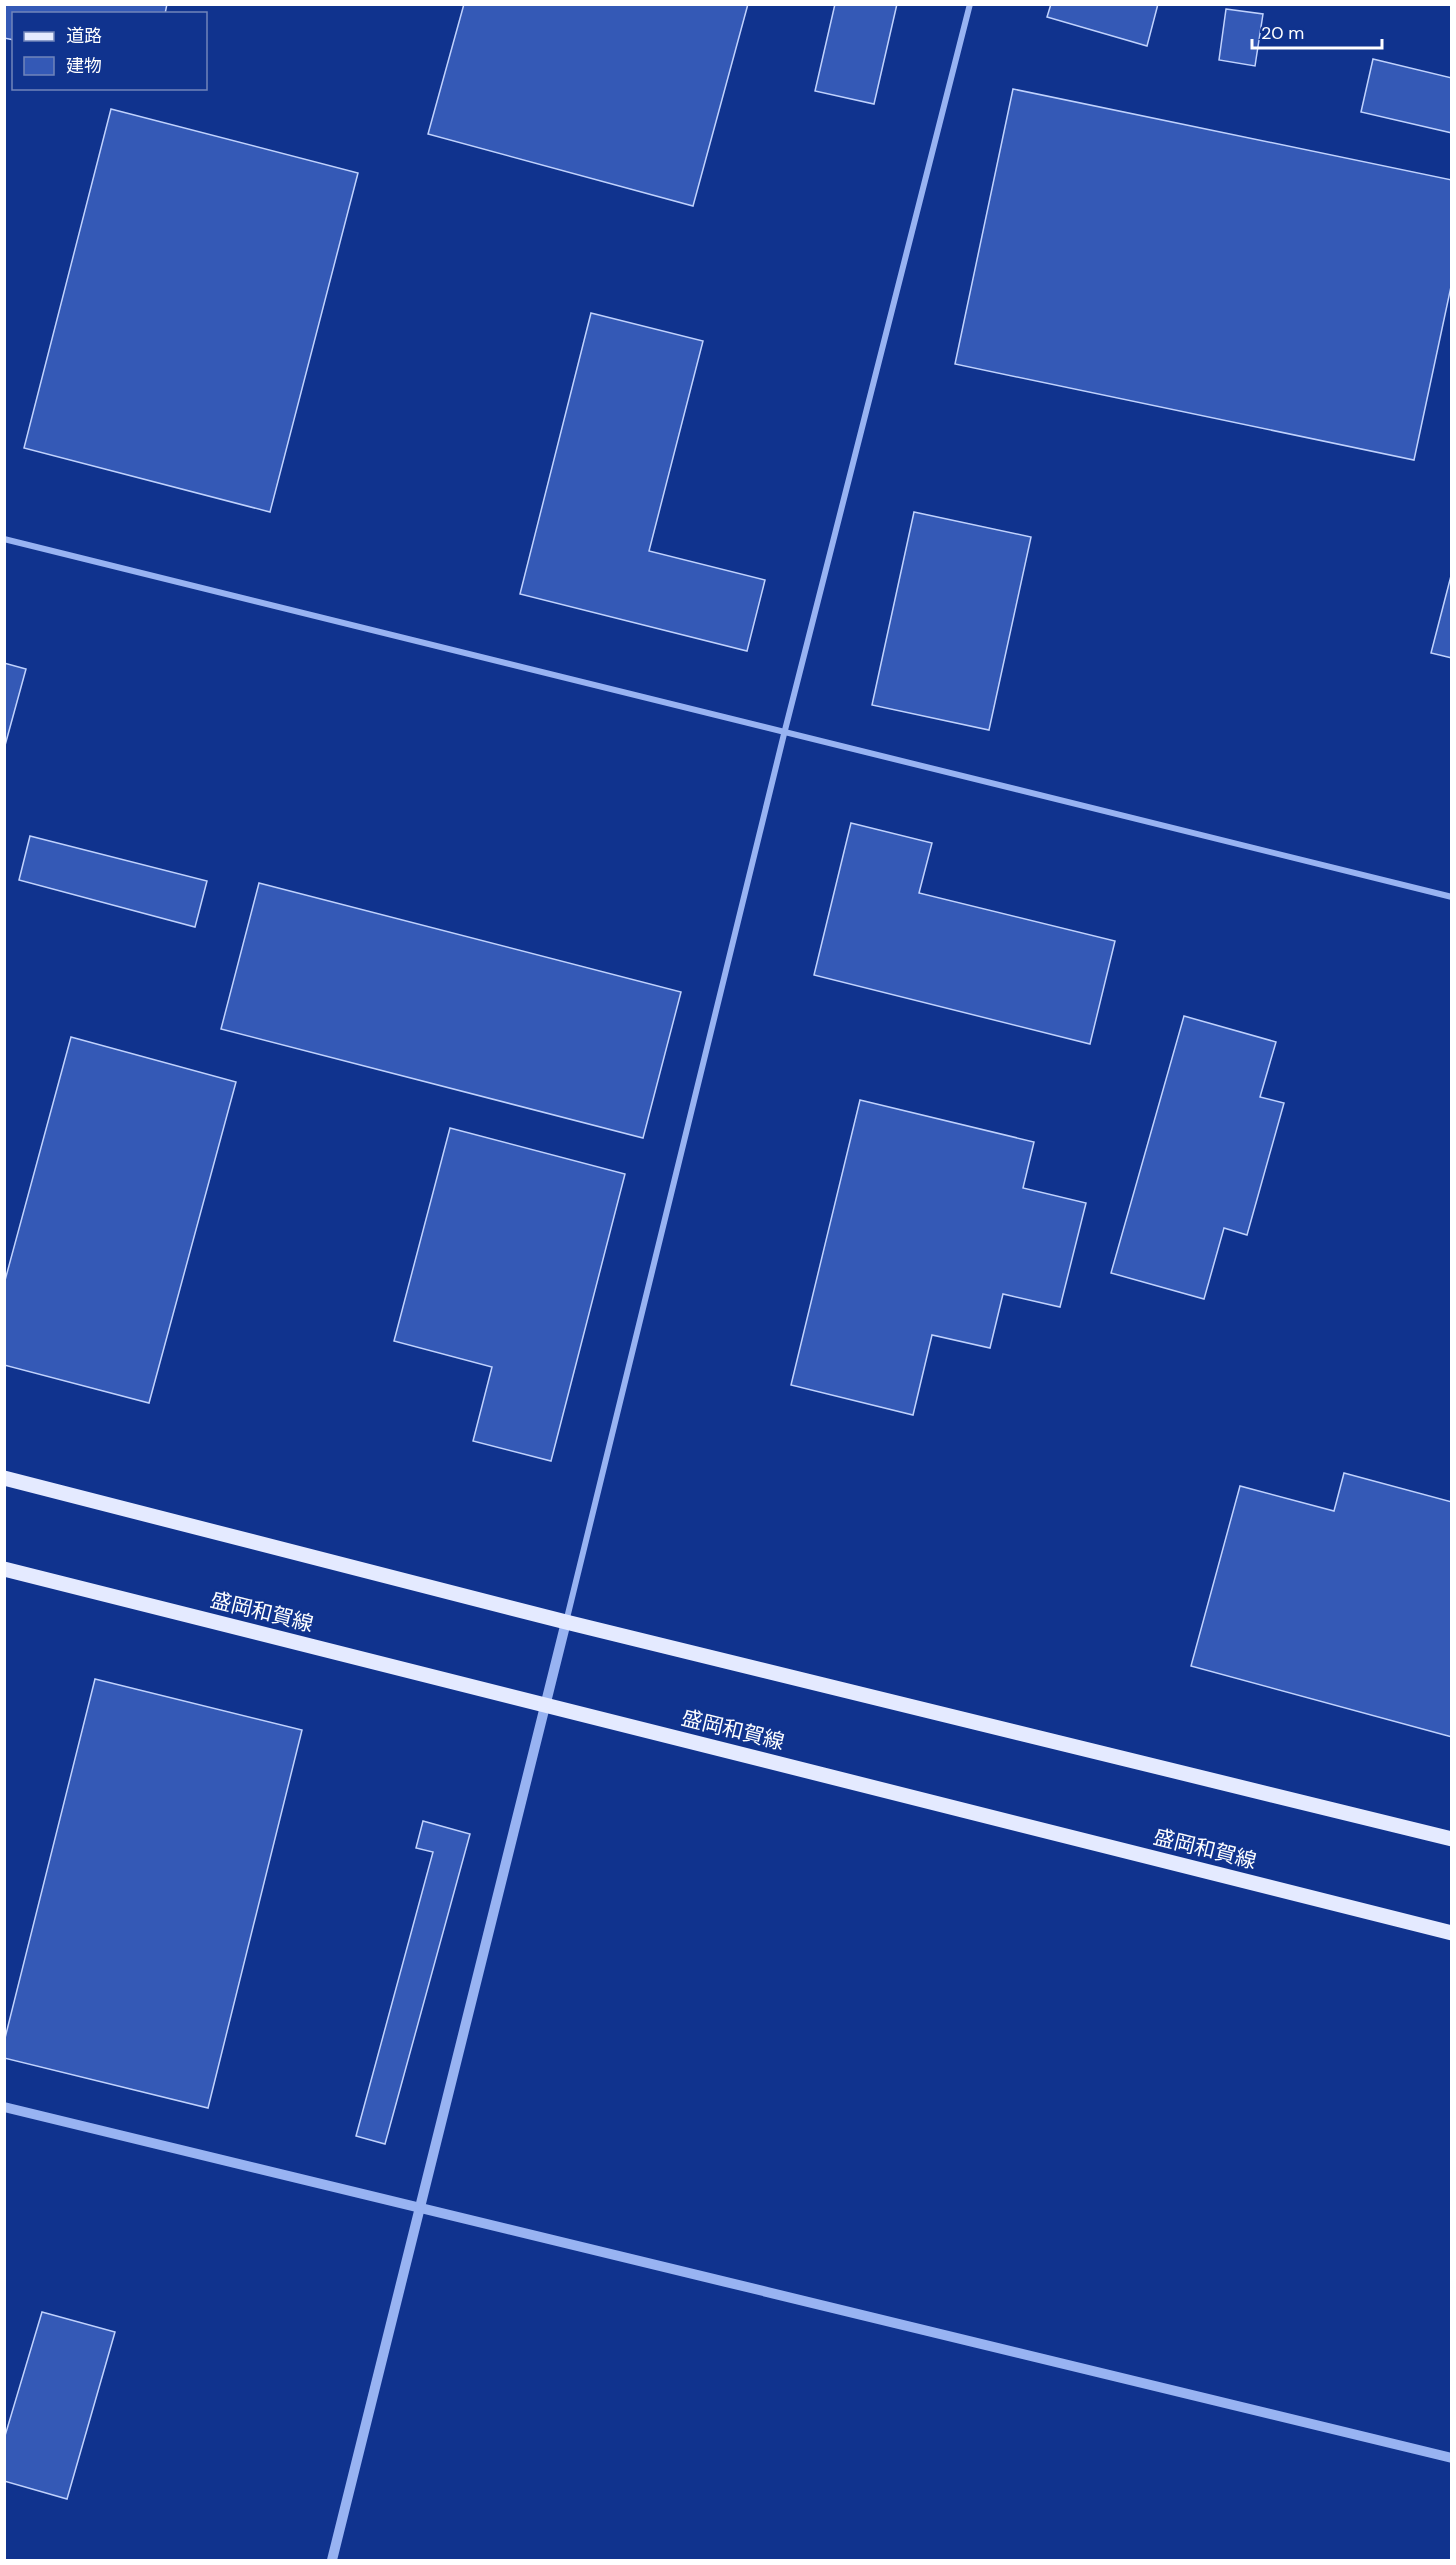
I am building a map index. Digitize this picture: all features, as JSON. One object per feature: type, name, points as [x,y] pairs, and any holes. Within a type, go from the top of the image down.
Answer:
[{"type":"main road","points":[[4,1478],[566,1622],[1452,1839]]},
{"type":"main road","name":"盛岡和賀線","points":[[4,1569],[1452,1933]]},
{"type":"street","points":[[332,2560],[546,1704],[784,734],[970,4]]},
{"type":"street","points":[[4,539],[784,734],[1452,897]]},
{"type":"street","points":[[4,2107],[1452,2458]]},
{"type":"building","points":[[4,4],[167,4],[165,12],[12,12],[12,40],[4,38]]},
{"type":"building","points":[[464,4],[748,4],[693,206],[428,134]]},
{"type":"building","points":[[835,4],[897,4],[874,104],[815,91]]},
{"type":"building","points":[[1051,4],[1158,4],[1147,46],[1047,17]]},
{"type":"building","points":[[1226,9],[1263,14],[1255,66],[1219,60]]},
{"type":"building","points":[[1373,59],[1452,78],[1452,133],[1361,112]]},
{"type":"building","points":[[1013,89],[1452,180],[1452,282],[1414,460],[955,364]]},
{"type":"building","points":[[111,109],[358,173],[270,512],[24,448]]},
{"type":"building","points":[[591,313],[703,341],[649,551],[765,580],[747,651],[520,594]]},
{"type":"building","points":[[914,512],[1031,537],[989,730],[872,705]]},
{"type":"building","points":[[1452,572],[1452,658],[1431,653]]},
{"type":"building","points":[[4,663],[26,669],[4,749]]},
{"type":"building","points":[[851,823],[932,843],[919,893],[1115,941],[1090,1044],[814,975]]},
{"type":"building","points":[[30,836],[207,881],[195,927],[19,880]]},
{"type":"building","points":[[259,883],[681,992],[643,1138],[221,1029]]},
{"type":"building","points":[[1184,1016],[1276,1042],[1260,1097],[1284,1103],[1247,1235],[1224,1228],[1204,1299],[1111,1273]]},
{"type":"building","points":[[71,1037],[236,1082],[149,1403],[4,1365],[4,1284]]},
{"type":"building","points":[[860,1100],[1034,1142],[1023,1188],[1086,1203],[1060,1307],[1003,1294],[990,1348],[932,1335],[913,1415],[791,1385]]},
{"type":"building","points":[[450,1128],[625,1174],[551,1461],[473,1441],[492,1367],[394,1341]]},
{"type":"building","points":[[1344,1473],[1452,1502],[1452,1737],[1191,1666],[1240,1486],[1334,1511]]},
{"type":"building","points":[[95,1679],[302,1730],[208,2108],[4,2058],[4,2042]]},
{"type":"building","points":[[423,1821],[470,1834],[385,2144],[356,2136],[433,1852],[416,1848]]},
{"type":"building","points":[[42,2312],[115,2332],[67,2499],[4,2481],[4,2439]]}]
